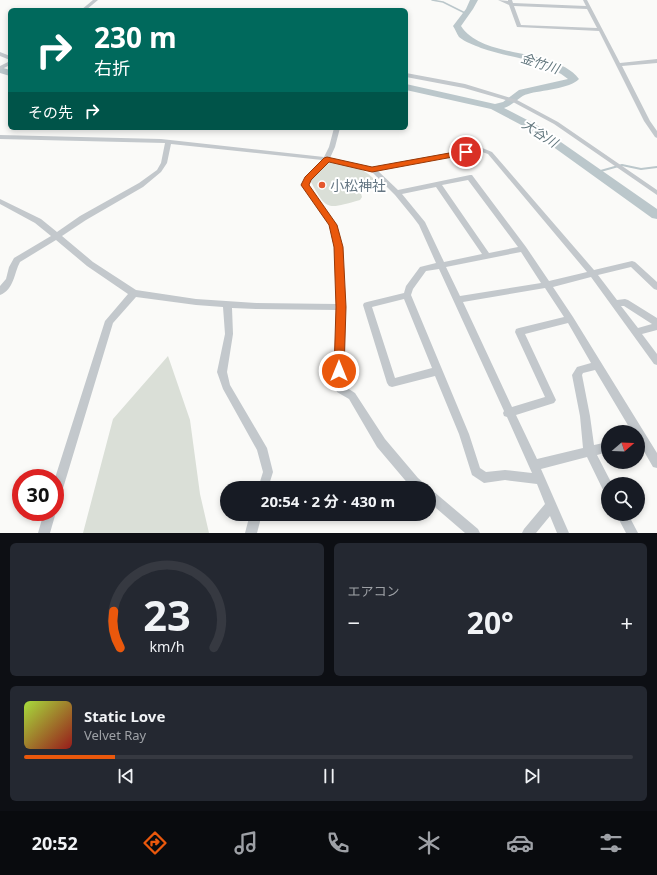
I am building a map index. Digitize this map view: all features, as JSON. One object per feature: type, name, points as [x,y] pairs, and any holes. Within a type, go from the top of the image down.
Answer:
[{"type":"street","points":[[86,8],[96,0]]},
{"type":"street","points":[[500,0],[589,8]]},
{"type":"street","points":[[585,0],[647,121],[657,136]]},
{"type":"street","points":[[511,2],[519,26],[600,30]]},
{"type":"street","points":[[618,65],[657,61]]},
{"type":"street","points":[[408,75],[465,86],[503,97],[520,104],[556,123],[657,193]]},
{"type":"street","points":[[337,130],[333,145],[327,159],[307,179],[305,185],[333,225],[338,247],[341,307],[340,390],[352,396],[381,443],[413,481]]},
{"type":"street","points":[[0,137],[168,142],[327,159],[372,169],[480,149],[490,153],[592,273],[657,361]]},
{"type":"street","points":[[0,292],[10,280],[17,260],[57,236],[83,218],[141,185],[159,171],[164,163],[168,142]]},
{"type":"street","points":[[372,169],[397,193],[416,215],[442,265],[508,413],[534,465],[563,533]]},
{"type":"street","points":[[397,193],[470,177],[523,249],[570,319],[633,425]]},
{"type":"street","points":[[438,184],[488,257]]},
{"type":"street","points":[[0,202],[38,221],[90,264],[134,293],[196,302],[341,307]]},
{"type":"street","points":[[523,249],[423,269],[409,288],[407,295],[464,434],[476,471],[484,478],[505,475],[539,479]]},
{"type":"street","points":[[458,300],[546,285],[632,264],[657,287]]},
{"type":"street","points":[[63,469],[109,321],[134,293]]},
{"type":"street","points":[[407,295],[367,305],[392,383],[438,371]]},
{"type":"street","points":[[615,304],[625,302],[657,324]]},
{"type":"street","points":[[227,304],[229,334],[222,372],[226,386],[262,448],[268,472],[265,481]]},
{"type":"street","points":[[508,413],[551,400],[519,332],[570,319]]},
{"type":"street","points":[[636,332],[657,324]]},
{"type":"street","points":[[598,365],[580,370],[577,375],[585,416],[589,451],[602,477]]},
{"type":"street","points":[[645,445],[657,463]]},
{"type":"street","points":[[534,465],[601,448]]},
{"type":"street","points":[[436,501],[474,533]]},
{"type":"street","points":[[528,533],[551,506]]},
{"type":"street","points":[[44,533],[47,521]]},
{"type":"street","points":[[251,533],[254,521]]},
{"type":"street","points":[[626,521],[632,533]]},
{"type":"shaded area","points":[[330,162],[349,165],[364,171],[375,180],[371,182],[358,183],[362,197],[360,200],[341,205],[329,205],[320,198],[310,180],[311,177]]},
{"type":"shaded area","points":[[168,356],[190,420],[200,494],[209,533],[83,533],[113,419]]},
{"type":"waterway","points":[[432,0],[443,2],[465,13]]},
{"type":"waterway","name":"金竹川","points":[[474,0],[470,9],[457,26],[463,35],[475,43],[492,49],[549,65],[564,71],[574,79],[569,82],[523,92],[507,104],[495,107]]},
{"type":"waterway","name":"大谷川","points":[[0,70],[8,72]]},
{"type":"waterway","name":"大谷川","points":[[408,87],[495,107]]},
{"type":"waterway","name":"大谷川","points":[[495,107],[531,126],[657,215]]},
{"type":"waterway","points":[[597,172],[622,165],[641,169],[657,167]]},
{"type":"place","name":"小松神社","points":[[322,185]]},
{"type":"route","points":[[339,371],[341,307],[338,247],[333,225],[322,207],[305,185],[307,179],[327,159],[372,169],[466,152]]}]
